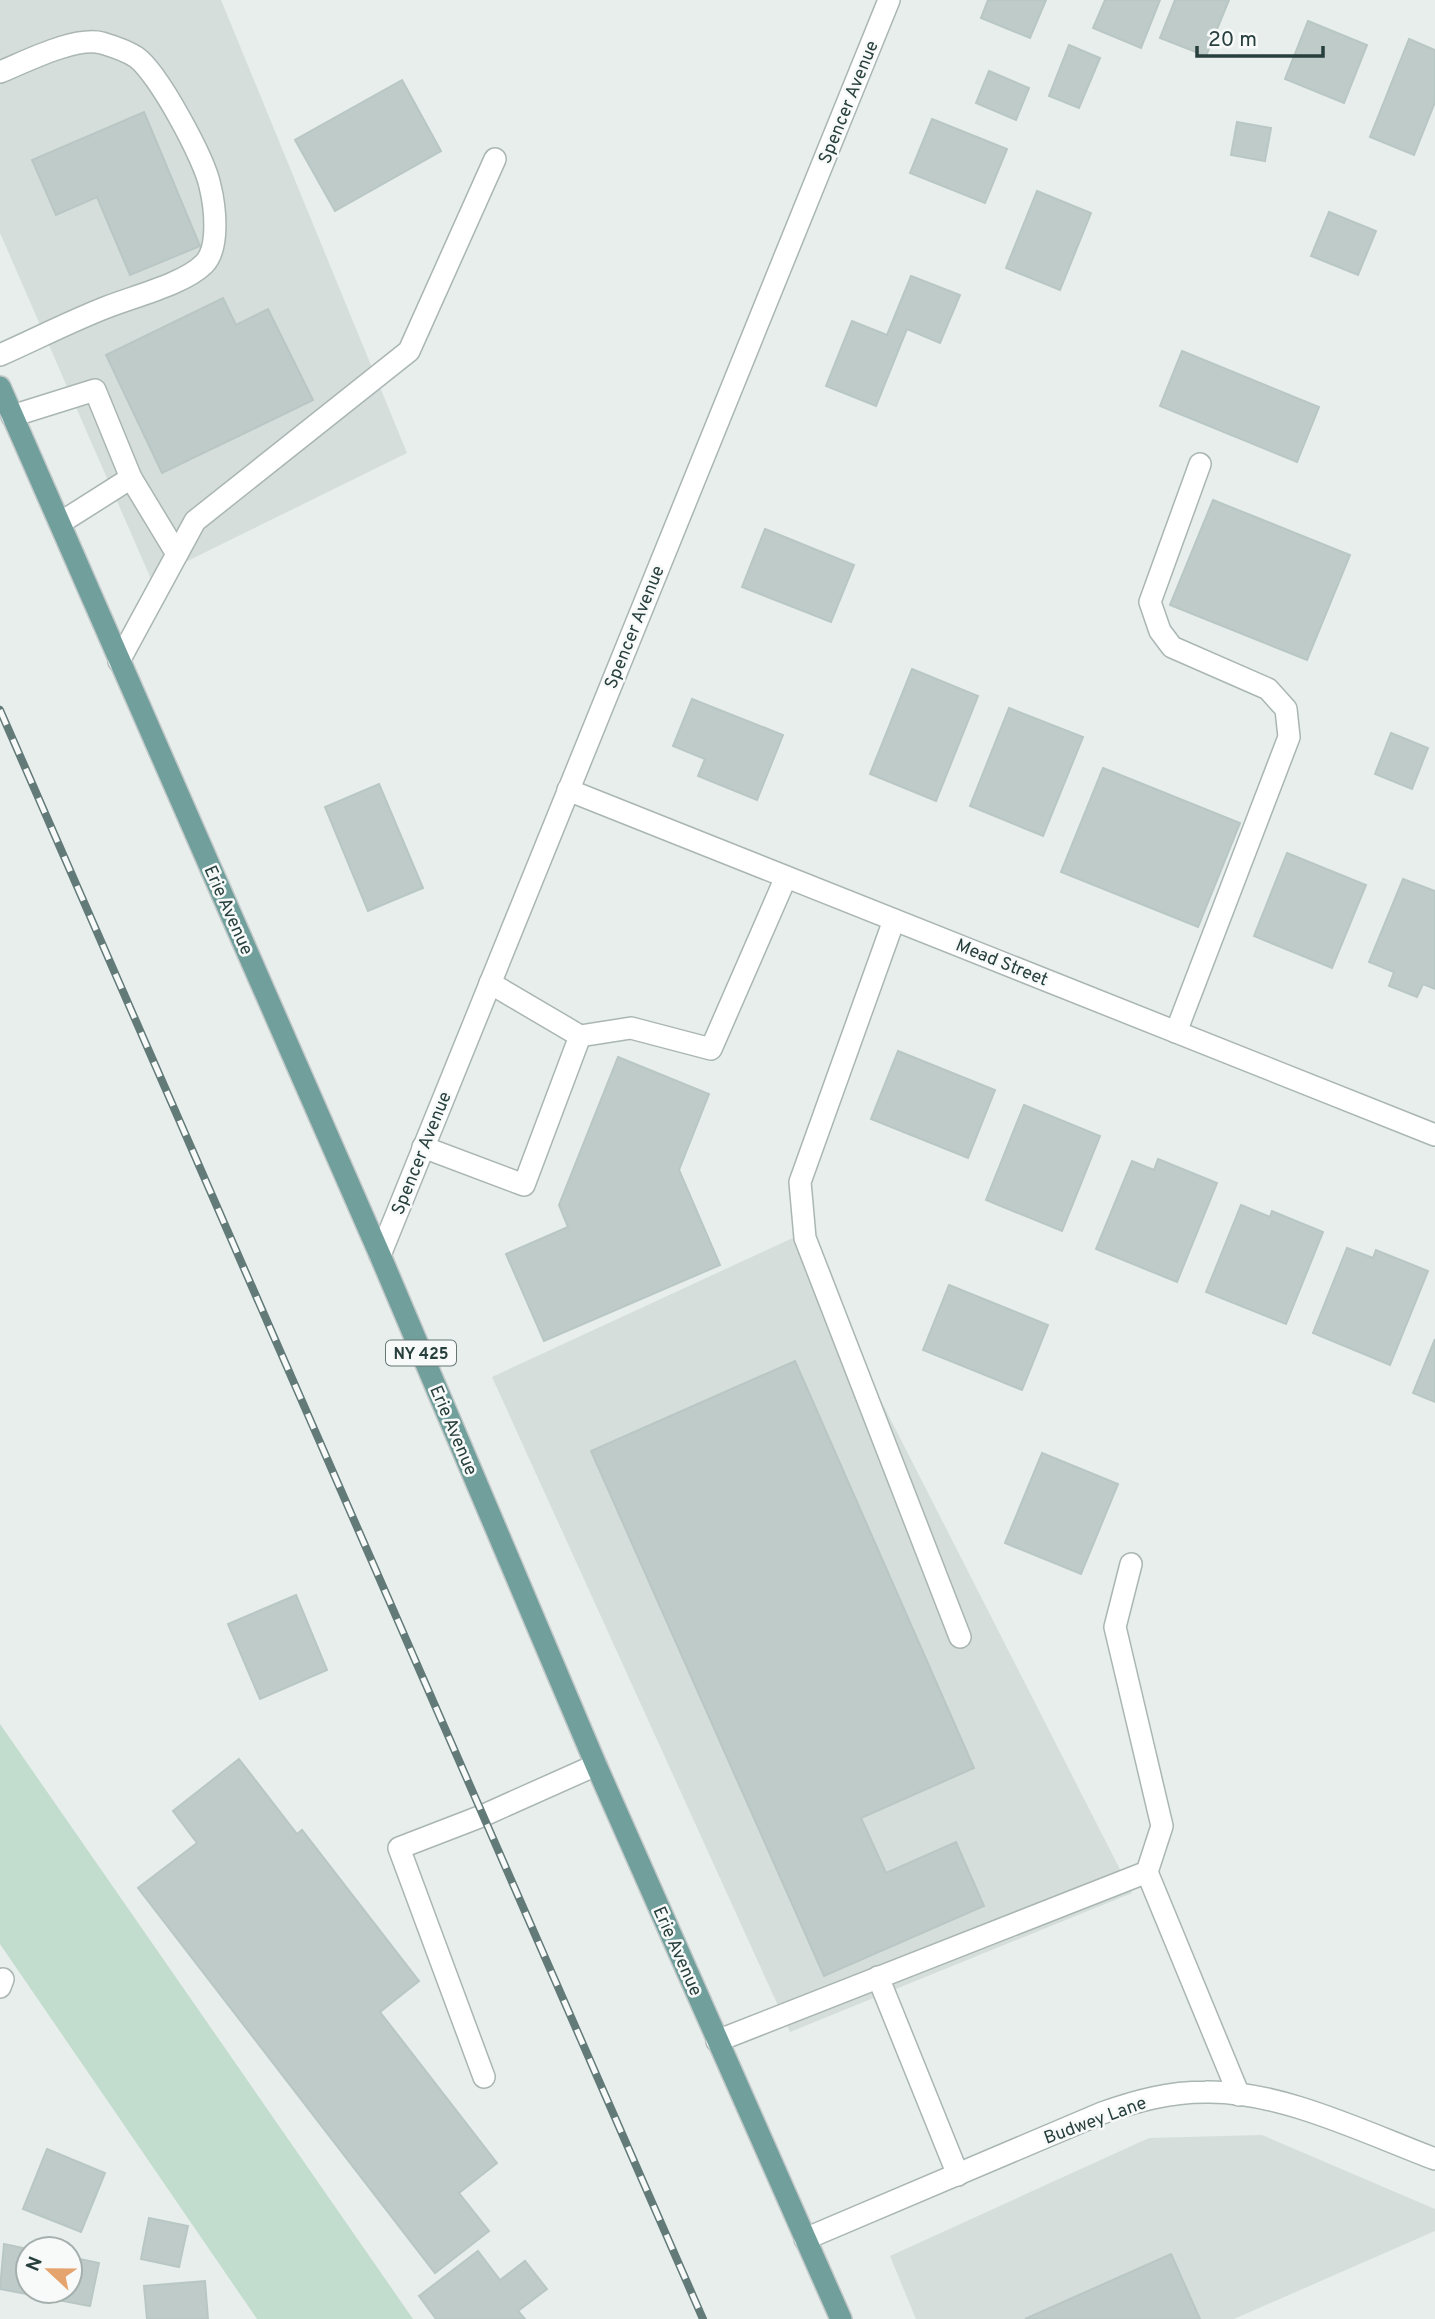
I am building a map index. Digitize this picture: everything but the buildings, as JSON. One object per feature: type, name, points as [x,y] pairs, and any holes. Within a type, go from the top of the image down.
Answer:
[{"type":"main road","name":"Erie Avenue","points":[[0,387],[380,1255],[596,1765],[841,2319]]},
{"type":"street","name":"Spencer Avenue","points":[[380,1255],[889,0]]},
{"type":"street","points":[[0,72],[74,44],[99,42],[137,58],[164,90],[190,141],[210,184],[214,217],[213,244],[205,263],[174,282],[105,308],[0,355]]},
{"type":"street","points":[[119,661],[195,521],[409,351],[495,159]]},
{"type":"street","points":[[12,416],[95,390],[131,478],[177,554]]},
{"type":"street","points":[[1176,1032],[1289,737],[1286,709],[1268,688],[1172,647],[1160,631],[1150,602],[1200,464]]},
{"type":"street","points":[[60,523],[131,478]]},
{"type":"street","name":"Mead Street","points":[[568,790],[1435,1135]]},
{"type":"street","points":[[490,983],[580,1036],[631,1028],[711,1049],[786,877]]},
{"type":"street","points":[[894,920],[800,1182],[805,1238],[960,1637]]},
{"type":"street","points":[[424,1147],[524,1185],[580,1036]]},
{"type":"street","points":[[1131,1564],[1115,1627],[1162,1826],[1147,1872],[1239,2095]]},
{"type":"street","points":[[484,2077],[399,1849],[482,1816],[596,1765]]},
{"type":"street","points":[[717,2041],[1147,1872]]},
{"type":"street","points":[[878,1977],[958,2175]]},
{"type":"street","name":"Budwey Lane","points":[[805,2239],[1134,2102],[1183,2093],[1239,2095],[1324,2118],[1435,2159]]},
{"type":"shaded area","points":[[0,0],[221,0],[407,453],[151,579],[0,233]]},
{"type":"shaded area","points":[[797,1236],[1132,1893],[790,2032],[492,1377]]},
{"type":"shaded area","points":[[1262,2135],[1435,2209],[1435,2231],[1234,2319],[916,2319],[890,2256],[1149,2138]]},
{"type":"green space","points":[[0,1724],[413,2319],[257,2319],[0,1944]]},
{"type":"railway","points":[[0,710],[703,2319]]}]
